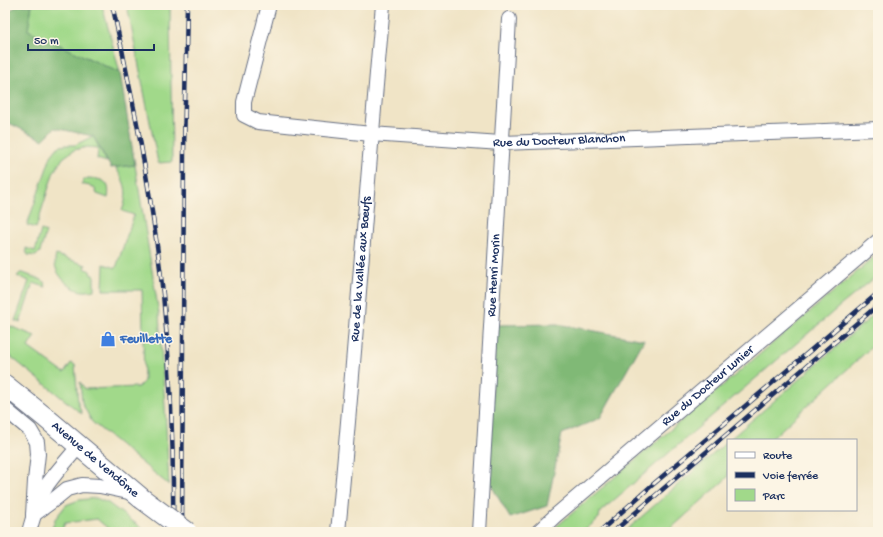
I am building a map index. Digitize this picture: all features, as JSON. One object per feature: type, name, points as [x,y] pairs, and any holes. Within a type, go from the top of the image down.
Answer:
[{"type":"main road","name":"Avenue de Vendôme","points":[[5,386],[187,532]]},
{"type":"street","name":"Rue du Docteur Blanchon","points":[[269,5],[244,102],[244,115],[258,122],[371,134],[501,143],[878,129]]},
{"type":"street","name":"Rue de la Vallée aux Bœufs","points":[[338,532],[346,454],[371,134],[383,5]]},
{"type":"street","name":"Rue Henri Morin","points":[[479,532],[509,19]]},
{"type":"street","name":"Rue du Docteur Lunier","points":[[538,532],[878,241]]},
{"type":"street","points":[[5,409],[30,430],[36,442],[38,454],[33,515],[29,532]]},
{"type":"street","points":[[33,515],[47,486],[79,446]]},
{"type":"street","points":[[33,515],[67,489],[82,485],[100,486],[139,495]]},
{"type":"green space","points":[[19,5],[32,5],[28,30],[120,73],[135,165],[111,168],[93,136],[55,128],[43,140],[5,121],[5,13]]},
{"type":"green space","points":[[32,5],[102,5],[120,73],[27,30]]},
{"type":"green space","points":[[127,5],[170,5],[172,162],[158,163]]},
{"type":"green space","points":[[93,136],[107,162],[97,159],[98,148],[87,147],[74,150],[63,158],[53,174],[36,228],[27,225],[51,156],[58,147],[75,145]]},
{"type":"green space","points":[[135,165],[159,314],[169,485],[92,422],[82,403],[80,382],[85,389],[138,387],[144,381],[142,290],[103,290],[104,264],[116,268],[134,215],[122,211],[126,193],[122,178],[115,167]]},
{"type":"green space","points":[[88,178],[102,180],[107,184],[109,192],[108,198],[97,194],[94,187],[81,184]]},
{"type":"green space","points":[[41,230],[46,232],[40,252],[36,256],[28,255],[26,248],[35,251]]},
{"type":"green space","points":[[878,254],[878,275],[600,512],[599,518],[583,532],[550,532]]},
{"type":"green space","points":[[56,255],[86,265],[85,268],[90,271],[91,275],[94,275],[94,290],[80,291],[67,283],[56,269]]},
{"type":"green space","points":[[20,273],[42,280],[46,287],[33,283],[20,323],[15,321],[29,281],[17,276]]},
{"type":"green space","points":[[878,311],[878,341],[771,439],[730,439]]},
{"type":"green space","points":[[5,324],[35,336],[28,347],[64,373],[71,363],[75,365],[78,403],[82,414],[5,352]]},
{"type":"green space","points":[[557,324],[644,340],[600,418],[562,434],[547,506],[510,518],[487,478],[496,325]]},
{"type":"green space","points":[[727,442],[727,478],[667,532],[624,532]]},
{"type":"green space","points":[[96,498],[108,503],[147,532],[112,532],[97,519],[65,523],[61,532],[51,532],[55,519],[66,505],[79,500]]},
{"type":"railway","points":[[112,5],[138,129],[161,273],[166,324],[171,413],[173,532]]},
{"type":"railway","points":[[182,532],[184,150],[187,5]]},
{"type":"railway","points":[[599,532],[878,293]]},
{"type":"railway","points":[[613,532],[878,305]]},
{"type":"place","name":"Feuillette","points":[[108,339]]}]
